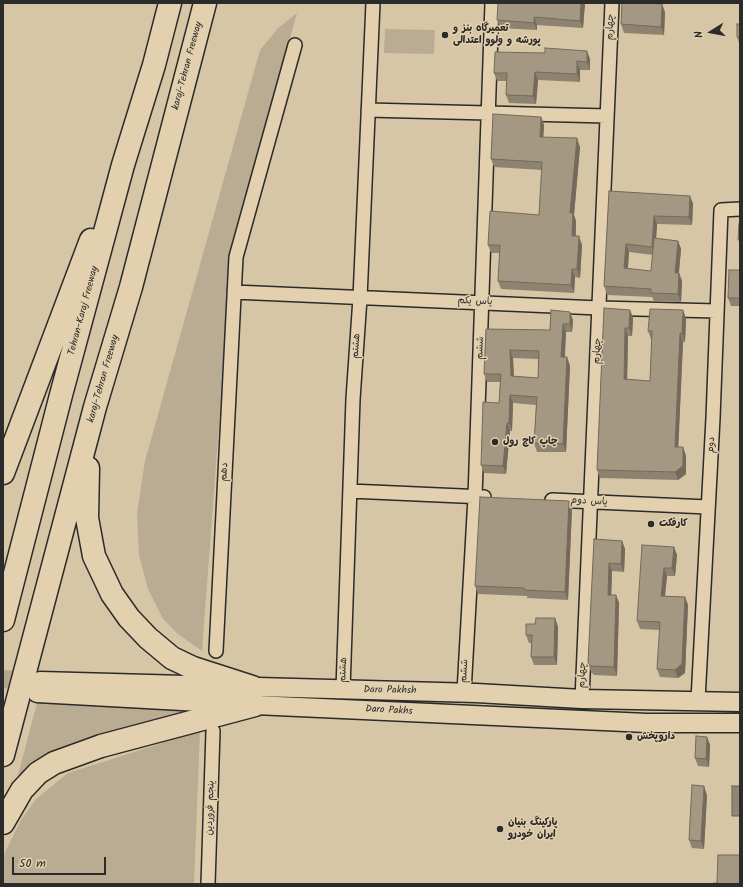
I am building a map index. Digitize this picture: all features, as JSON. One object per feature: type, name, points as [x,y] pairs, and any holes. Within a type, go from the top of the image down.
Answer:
[{"type":"highway","name":"Tehran-Karaj Freeway","points":[[3,620],[123,165],[154,65],[170,3]]},
{"type":"highway","name":"karaj-Tehran Freeway","points":[[3,755],[95,407],[131,287],[205,3]]},
{"type":"highway","points":[[3,473],[75,278],[123,165]]},
{"type":"highway","points":[[95,407],[87,478],[87,518],[94,556],[112,594],[128,618],[148,638],[172,658],[254,696]]},
{"type":"highway","points":[[3,823],[22,790],[38,773],[54,762],[254,696]]},
{"type":"street","name":"هشتم","points":[[343,689],[350,491],[373,3]]},
{"type":"street","name":"ششم","points":[[464,692],[475,497],[492,3]]},
{"type":"street","name":"چهارم","points":[[582,699],[612,3]]},
{"type":"street","name":"دهم","points":[[216,651],[236,256],[295,45]]},
{"type":"street","points":[[368,110],[608,116]]},
{"type":"street","name":"دوم","points":[[698,700],[721,210],[740,209]]},
{"type":"street","name":"یاس یکم","points":[[234,292],[599,308],[717,311]]},
{"type":"street","points":[[350,491],[498,498]]},
{"type":"street","name":"یاس دوم","points":[[537,499],[708,507]]},
{"type":"street","name":"Daro Pakhs","points":[[39,687],[254,696],[647,723],[740,723]]},
{"type":"street","name":"Daro Pakhsh","points":[[254,696],[343,689],[464,692],[582,699],[654,701],[698,700],[740,702]]},
{"type":"street","points":[[647,723],[660,712],[654,701]]},
{"type":"street","name":"پنجم فروردین","points":[[208,884],[214,731]]},
{"type":"shaded area","points":[[297,13],[266,124],[229,291],[202,651],[178,634],[163,619],[148,589],[139,555],[137,513],[145,461],[260,50],[278,28]]},
{"type":"shaded area","points":[[385,29],[435,30],[434,54],[384,53]]},
{"type":"shaded area","points":[[38,699],[187,711],[154,726],[50,757],[17,779]]},
{"type":"shaded area","points":[[200,731],[194,884],[3,884],[3,856],[21,820],[36,799],[68,773]]},
{"type":"shaded area","points":[[732,786],[740,786],[740,816],[732,816]]},
{"type":"building","points":[[498,3],[581,3],[580,21],[534,17],[534,23],[497,20]]},
{"type":"building","points":[[622,3],[662,4],[661,27],[621,24]]},
{"type":"building","points":[[737,24],[740,24],[740,38],[737,37]]},
{"type":"building","points":[[545,48],[587,51],[587,62],[577,61],[577,74],[535,72],[533,96],[506,95],[507,73],[494,73],[495,52],[545,53]]},
{"type":"building","points":[[493,114],[541,117],[540,137],[577,138],[570,213],[573,213],[572,236],[579,236],[577,269],[572,269],[571,285],[498,281],[500,245],[488,245],[490,211],[539,215],[542,162],[491,159]]},
{"type":"building","points":[[609,191],[690,196],[689,217],[654,216],[652,247],[626,244],[624,268],[651,271],[654,238],[678,241],[675,273],[679,273],[678,294],[651,293],[651,289],[604,286]]},
{"type":"building","points":[[739,224],[740,240],[738,240]]},
{"type":"building","points":[[729,270],[740,270],[740,298],[728,298]]},
{"type":"building","points":[[604,308],[630,310],[629,328],[625,328],[624,379],[650,381],[652,331],[648,331],[650,309],[683,310],[682,334],[680,333],[675,447],[683,447],[683,466],[675,472],[597,470]]},
{"type":"building","points":[[551,310],[570,312],[570,324],[563,324],[561,357],[567,357],[563,444],[534,443],[537,397],[510,395],[509,423],[507,423],[503,466],[481,465],[483,402],[499,403],[501,374],[484,374],[486,329],[550,330]],"holes":[[[510,350],[539,351],[538,378],[511,376]]]},
{"type":"building","points":[[480,497],[569,501],[565,592],[524,590],[524,588],[475,586]]},
{"type":"building","points":[[594,539],[622,541],[621,564],[609,563],[608,595],[616,595],[614,667],[591,666],[588,663]]},
{"type":"building","points":[[642,545],[674,547],[672,568],[664,568],[661,596],[685,597],[682,664],[675,670],[657,669],[660,622],[637,621]]},
{"type":"building","points":[[536,618],[555,618],[554,657],[531,657],[532,635],[526,635],[526,624],[535,624]]},
{"type":"building","points":[[696,736],[707,737],[706,759],[695,758]]},
{"type":"building","points":[[692,785],[704,786],[701,841],[689,840]]},
{"type":"building","points":[[718,855],[740,855],[740,884],[713,884],[717,883]]},
{"type":"tunnel","points":[[3,679],[35,681]]},
{"type":"place","name":"تعمیرگاه بنز و پورشه و ولوو اعتدالی","points":[[445,35]]},
{"type":"place","name":"چاپ کاج رول","points":[[495,442]]},
{"type":"place","name":"کارفکت","points":[[651,524]]},
{"type":"place","name":"داروپخش","points":[[629,737]]},
{"type":"place","name":"پارکینگ بنیان ایران خودرو","points":[[500,829]]}]
